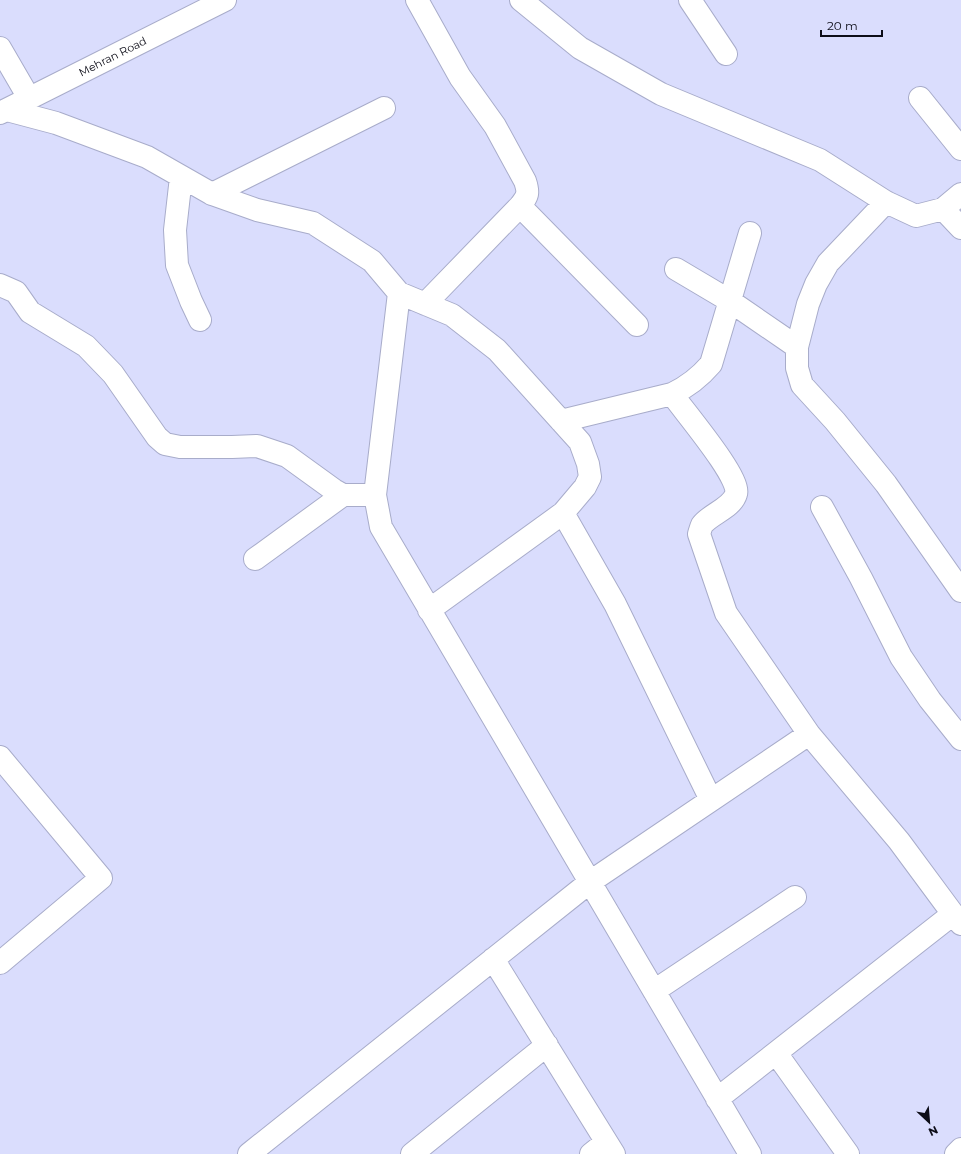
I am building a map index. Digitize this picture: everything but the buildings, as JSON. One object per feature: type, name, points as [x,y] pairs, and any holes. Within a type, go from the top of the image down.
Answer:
[{"type":"street","name":"Mehran Road","points":[[3,111],[225,0]]},
{"type":"street","points":[[417,0],[460,77],[495,126],[525,181],[528,190],[526,199],[520,206],[425,304]]},
{"type":"street","points":[[521,0],[580,48],[661,94],[820,160],[886,202],[916,216],[943,210],[961,194]]},
{"type":"street","points":[[690,0],[726,54]]},
{"type":"street","points":[[0,48],[30,98]]},
{"type":"street","points":[[920,98],[961,149]]},
{"type":"street","points":[[212,194],[384,108]]},
{"type":"street","points":[[3,111],[56,123],[147,157],[212,194],[257,210],[313,223],[372,261],[399,293],[452,315],[497,350],[580,442],[588,464],[590,477],[585,487],[563,513],[429,610]]},
{"type":"street","points":[[181,176],[175,230],[177,265],[200,320]]},
{"type":"street","points":[[886,202],[828,264],[816,284],[808,304],[797,347],[797,368],[802,385],[835,421],[886,484],[961,591]]},
{"type":"street","points":[[520,206],[637,325]]},
{"type":"street","points":[[943,210],[961,228]]},
{"type":"street","points":[[561,421],[672,394],[686,387],[700,376],[711,364],[750,233]]},
{"type":"street","points":[[676,269],[730,301],[797,347]]},
{"type":"street","points":[[0,285],[16,292],[30,312],[86,346],[113,374],[157,437],[165,444],[180,447],[258,446],[288,456],[343,495],[375,495]]},
{"type":"street","points":[[399,293],[375,495],[381,527],[750,1154]]},
{"type":"street","points":[[672,394],[719,456],[732,475],[736,487],[737,493],[733,500],[702,525],[699,534],[726,613],[809,734],[899,841],[957,919],[776,1053],[717,1099]]},
{"type":"street","points":[[255,559],[343,495]]},
{"type":"street","points":[[822,507],[861,578],[901,657],[930,700],[961,740]]},
{"type":"street","points":[[563,513],[615,604],[711,800]]},
{"type":"street","points":[[249,1154],[590,882],[809,734]]},
{"type":"street","points":[[0,757],[101,878],[0,963]]},
{"type":"street","points":[[654,991],[795,897]]},
{"type":"street","points":[[493,959],[546,1045],[604,1150]]},
{"type":"street","points":[[412,1154],[546,1045]]},
{"type":"street","points":[[776,1053],[848,1154]]},
{"type":"street","points":[[956,1154],[961,1149]]}]
